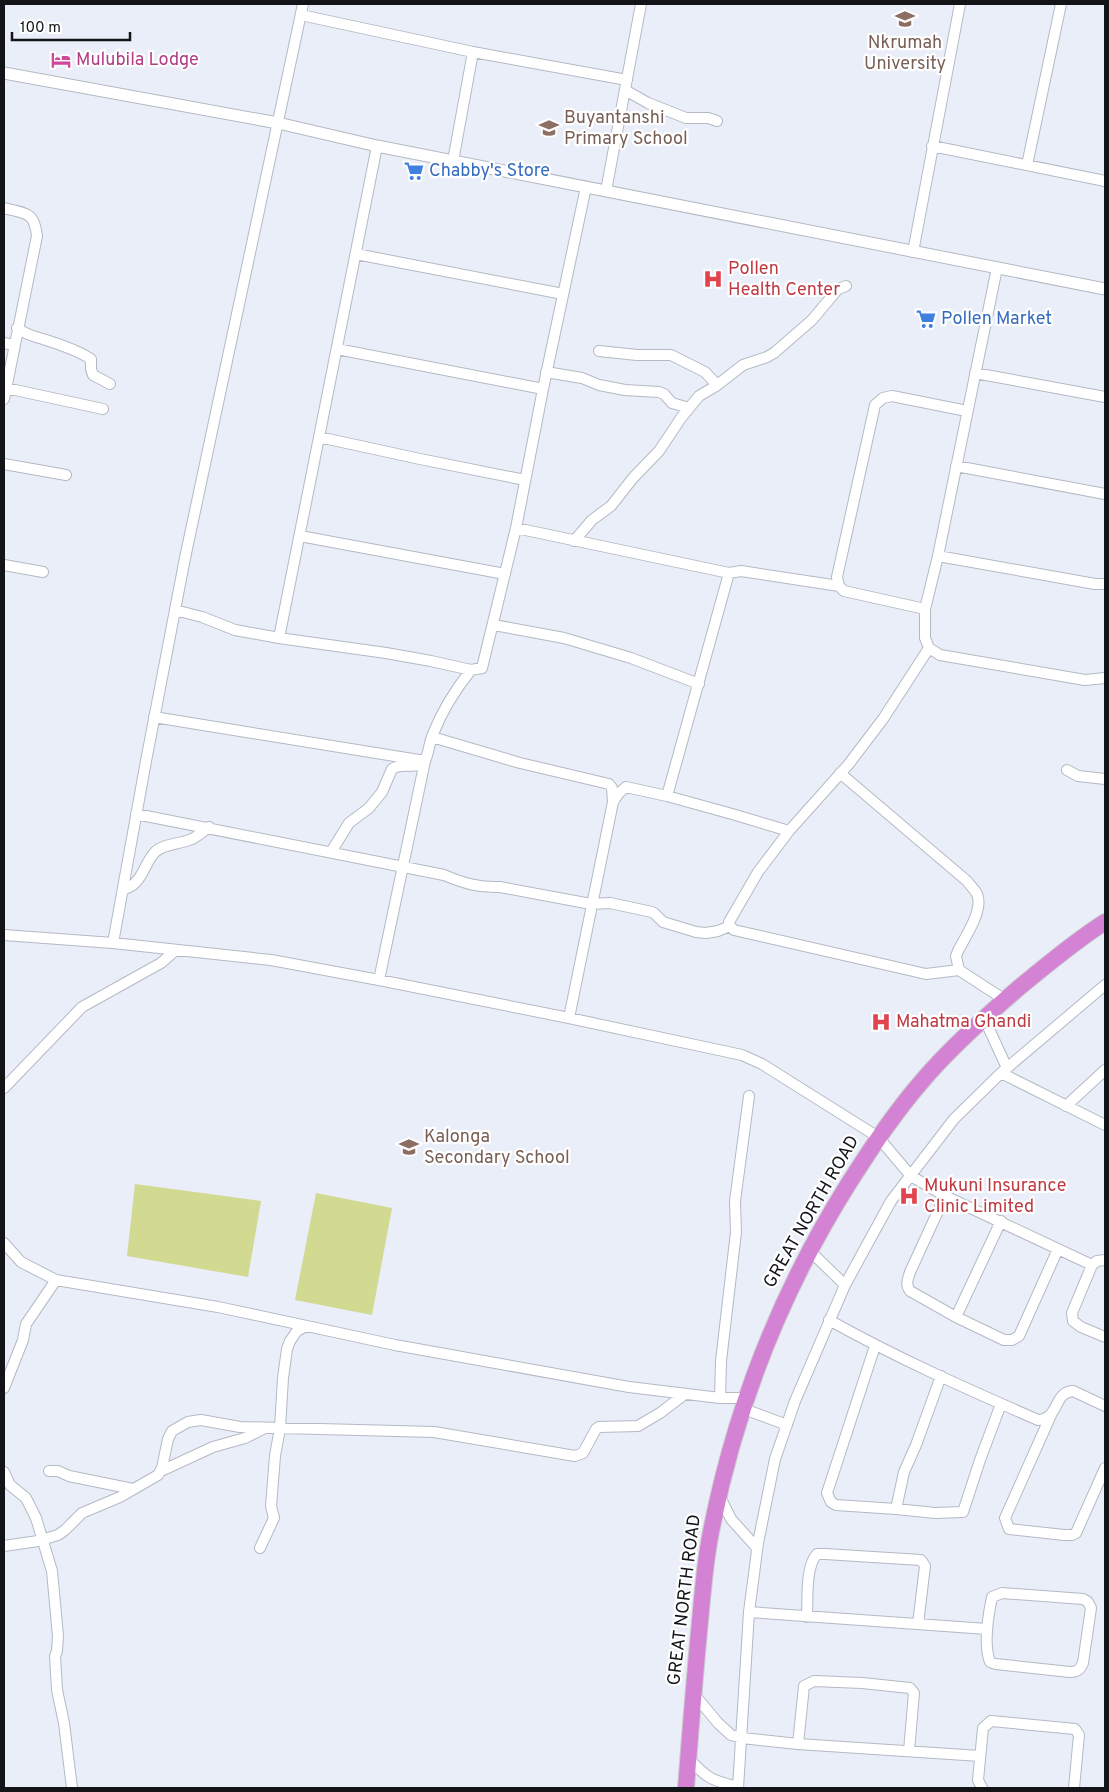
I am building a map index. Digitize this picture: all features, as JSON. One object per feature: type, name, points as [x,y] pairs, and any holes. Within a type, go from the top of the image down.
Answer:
[{"type":"highway","name":"GREAT NORTH ROAD","points":[[686,1788],[693,1693],[709,1540],[729,1452],[759,1362],[780,1309],[840,1198],[878,1137],[923,1079],[1005,1000],[1064,951],[1105,922]]},
{"type":"street","points":[[112,943],[175,610],[304,4]]},
{"type":"street","points":[[606,191],[641,4]]},
{"type":"street","points":[[913,252],[960,4]]},
{"type":"street","points":[[1027,165],[1061,4]]},
{"type":"street","points":[[302,15],[626,85],[648,102],[686,118],[708,118],[717,121]]},
{"type":"street","points":[[453,161],[473,52]]},
{"type":"street","points":[[4,73],[278,123],[377,146],[1105,289]]},
{"type":"street","points":[[279,638],[377,146]]},
{"type":"street","points":[[932,146],[1105,181]]},
{"type":"street","points":[[175,610],[202,617],[235,630],[386,653],[471,670],[482,668],[516,528],[546,372],[586,187]]},
{"type":"street","points":[[4,208],[28,214],[35,223],[36,236],[17,328],[9,344],[5,394],[103,409]]},
{"type":"street","points":[[356,254],[563,294]]},
{"type":"street","points":[[997,268],[938,556],[925,609],[925,638],[929,648],[940,655],[1085,680],[1105,678]]},
{"type":"street","points":[[574,541],[592,520],[611,506],[633,478],[659,451],[699,396],[717,385],[742,365],[774,353],[812,320],[838,289],[846,286]]},
{"type":"street","points":[[17,328],[26,335],[45,339],[86,355],[91,359],[93,375],[110,384]]},
{"type":"street","points":[[337,349],[543,389]]},
{"type":"street","points":[[599,351],[671,356],[705,372],[717,385]]},
{"type":"street","points":[[546,372],[582,378],[599,385],[625,390],[659,392],[672,402],[689,408]]},
{"type":"street","points":[[975,373],[1105,397]]},
{"type":"street","points":[[925,609],[844,591],[839,586],[837,578],[875,405],[883,398],[892,396],[967,410]]},
{"type":"street","points":[[319,437],[525,480]]},
{"type":"street","points":[[4,464],[66,476]]},
{"type":"street","points":[[956,466],[1105,494]]},
{"type":"street","points":[[516,528],[729,573],[741,571],[839,586]]},
{"type":"street","points":[[300,536],[505,574]]},
{"type":"street","points":[[938,556],[1095,584],[1105,584]]},
{"type":"street","points":[[4,565],[43,572]]},
{"type":"street","points":[[666,796],[729,573]]},
{"type":"street","points":[[494,624],[564,638],[631,658],[699,684]]},
{"type":"street","points":[[929,648],[883,719],[840,773],[788,831],[758,872],[729,922],[734,930],[926,974],[959,970],[1005,1000]]},
{"type":"street","points":[[379,980],[425,761],[432,737],[457,688],[471,670]]},
{"type":"street","points":[[154,717],[425,761]]},
{"type":"street","points":[[432,737],[520,763],[666,796],[788,831]]},
{"type":"street","points":[[331,852],[349,823],[369,808],[382,792],[392,769],[403,764],[417,766],[425,761]]},
{"type":"street","points":[[1067,770],[1078,776],[1105,779]]},
{"type":"street","points":[[840,773],[967,881],[978,895],[979,905],[976,916],[956,956],[959,970]]},
{"type":"street","points":[[569,1018],[613,802],[611,785]]},
{"type":"street","points":[[613,802],[619,793],[626,788]]},
{"type":"street","points":[[136,814],[444,875],[460,882],[479,886],[500,887],[591,904],[610,903],[652,912],[663,922],[696,932],[718,931],[730,926]]},
{"type":"street","points":[[123,889],[131,886],[139,879],[155,852],[189,840],[208,827]]},
{"type":"street","points":[[4,935],[112,943],[271,960],[569,1018],[742,1055],[753,1059],[878,1137],[911,1176],[945,1196],[1092,1265]]},
{"type":"street","points":[[4,1088],[82,1007],[161,963],[176,950]]},
{"type":"street","points":[[688,1758],[703,1774],[714,1781],[738,1788],[749,1612],[757,1548],[775,1459],[796,1400],[845,1285],[892,1201],[954,1119],[1004,1071],[1105,985]]},
{"type":"street","points":[[988,1016],[988,1029],[1004,1071],[1066,1106],[1105,1125]]},
{"type":"street","points":[[1066,1106],[1105,1070]]},
{"type":"street","points":[[720,1398],[721,1361],[736,1232],[735,1201],[749,1096]]},
{"type":"street","points":[[945,1196],[906,1283],[910,1291],[956,1317],[1004,1340],[1012,1340],[1019,1336],[1058,1249]]},
{"type":"street","points":[[956,1317],[1001,1221]]},
{"type":"street","points":[[4,1243],[21,1262],[56,1280],[218,1307],[395,1345],[629,1387],[720,1398],[745,1404],[787,1425]]},
{"type":"street","points":[[810,1251],[845,1285]]},
{"type":"street","points":[[1105,1260],[1098,1261],[1092,1265],[1072,1313],[1073,1320],[1081,1327],[1105,1337]]},
{"type":"street","points":[[4,1388],[23,1340],[26,1324],[56,1280]]},
{"type":"street","points":[[829,1320],[875,1346],[1038,1420],[1045,1420],[1052,1415]]},
{"type":"street","points":[[260,1548],[274,1518],[272,1506],[275,1456],[280,1428],[287,1349],[297,1332],[306,1326]]},
{"type":"street","points":[[875,1346],[827,1493],[831,1502],[836,1505],[935,1513],[963,1512],[1001,1404]]},
{"type":"street","points":[[896,1509],[904,1472],[916,1445],[940,1376]]},
{"type":"street","points":[[1105,1406],[1073,1391],[1063,1394],[1005,1518],[1009,1529],[1064,1535],[1076,1533],[1105,1468]]},
{"type":"street","points":[[161,1472],[168,1439],[172,1431],[188,1422],[201,1420],[240,1427],[434,1432],[579,1456],[583,1453],[599,1427],[638,1426],[660,1414],[686,1394]]},
{"type":"street","points":[[4,1546],[42,1540],[62,1533],[82,1514],[120,1497],[161,1472],[213,1447],[245,1438],[266,1428]]},
{"type":"street","points":[[49,1471],[58,1471],[69,1476],[133,1489]]},
{"type":"street","points":[[4,1472],[10,1485],[26,1498],[36,1518],[54,1578],[58,1636],[58,1651],[55,1656],[57,1690],[64,1723],[72,1788]]},
{"type":"street","points":[[719,1495],[731,1519],[757,1548]]},
{"type":"street","points":[[807,1617],[812,1560],[817,1554],[921,1560],[925,1566],[918,1624]]},
{"type":"street","points":[[1002,1593],[1083,1599],[1088,1602],[1091,1608],[1083,1663],[1076,1672],[990,1662],[987,1655],[987,1629],[992,1597],[1002,1593]]},
{"type":"street","points":[[749,1612],[987,1629]]},
{"type":"street","points":[[798,1744],[804,1686],[814,1681],[862,1683],[910,1688],[914,1693],[909,1751]]},
{"type":"street","points":[[693,1693],[718,1723],[731,1735],[742,1738],[798,1744],[980,1756]]},
{"type":"street","points":[[982,1788],[978,1780],[983,1728],[991,1721],[1075,1729],[1079,1735],[1074,1788]]},
{"type":"green space","points":[[135,1184],[261,1201],[248,1277],[127,1256]]},
{"type":"green space","points":[[316,1193],[392,1208],[372,1315],[295,1300]]},
{"type":"place","name":"Nkrumah University","points":[[905,19]]},
{"type":"place","name":"Mulubila Lodge","points":[[61,60]]},
{"type":"place","name":"Buyantanshi Primary School","points":[[549,128]]},
{"type":"place","name":"Chabby's Store","points":[[414,171]]},
{"type":"place","name":"Pollen Health Center","points":[[713,279]]},
{"type":"place","name":"Pollen Market","points":[[926,319]]},
{"type":"place","name":"Mahatma Ghandi","points":[[881,1022]]},
{"type":"place","name":"Kalonga Secondary School","points":[[409,1147]]},
{"type":"place","name":"Mukuni Insurance Clinic Limited","points":[[909,1196]]}]
